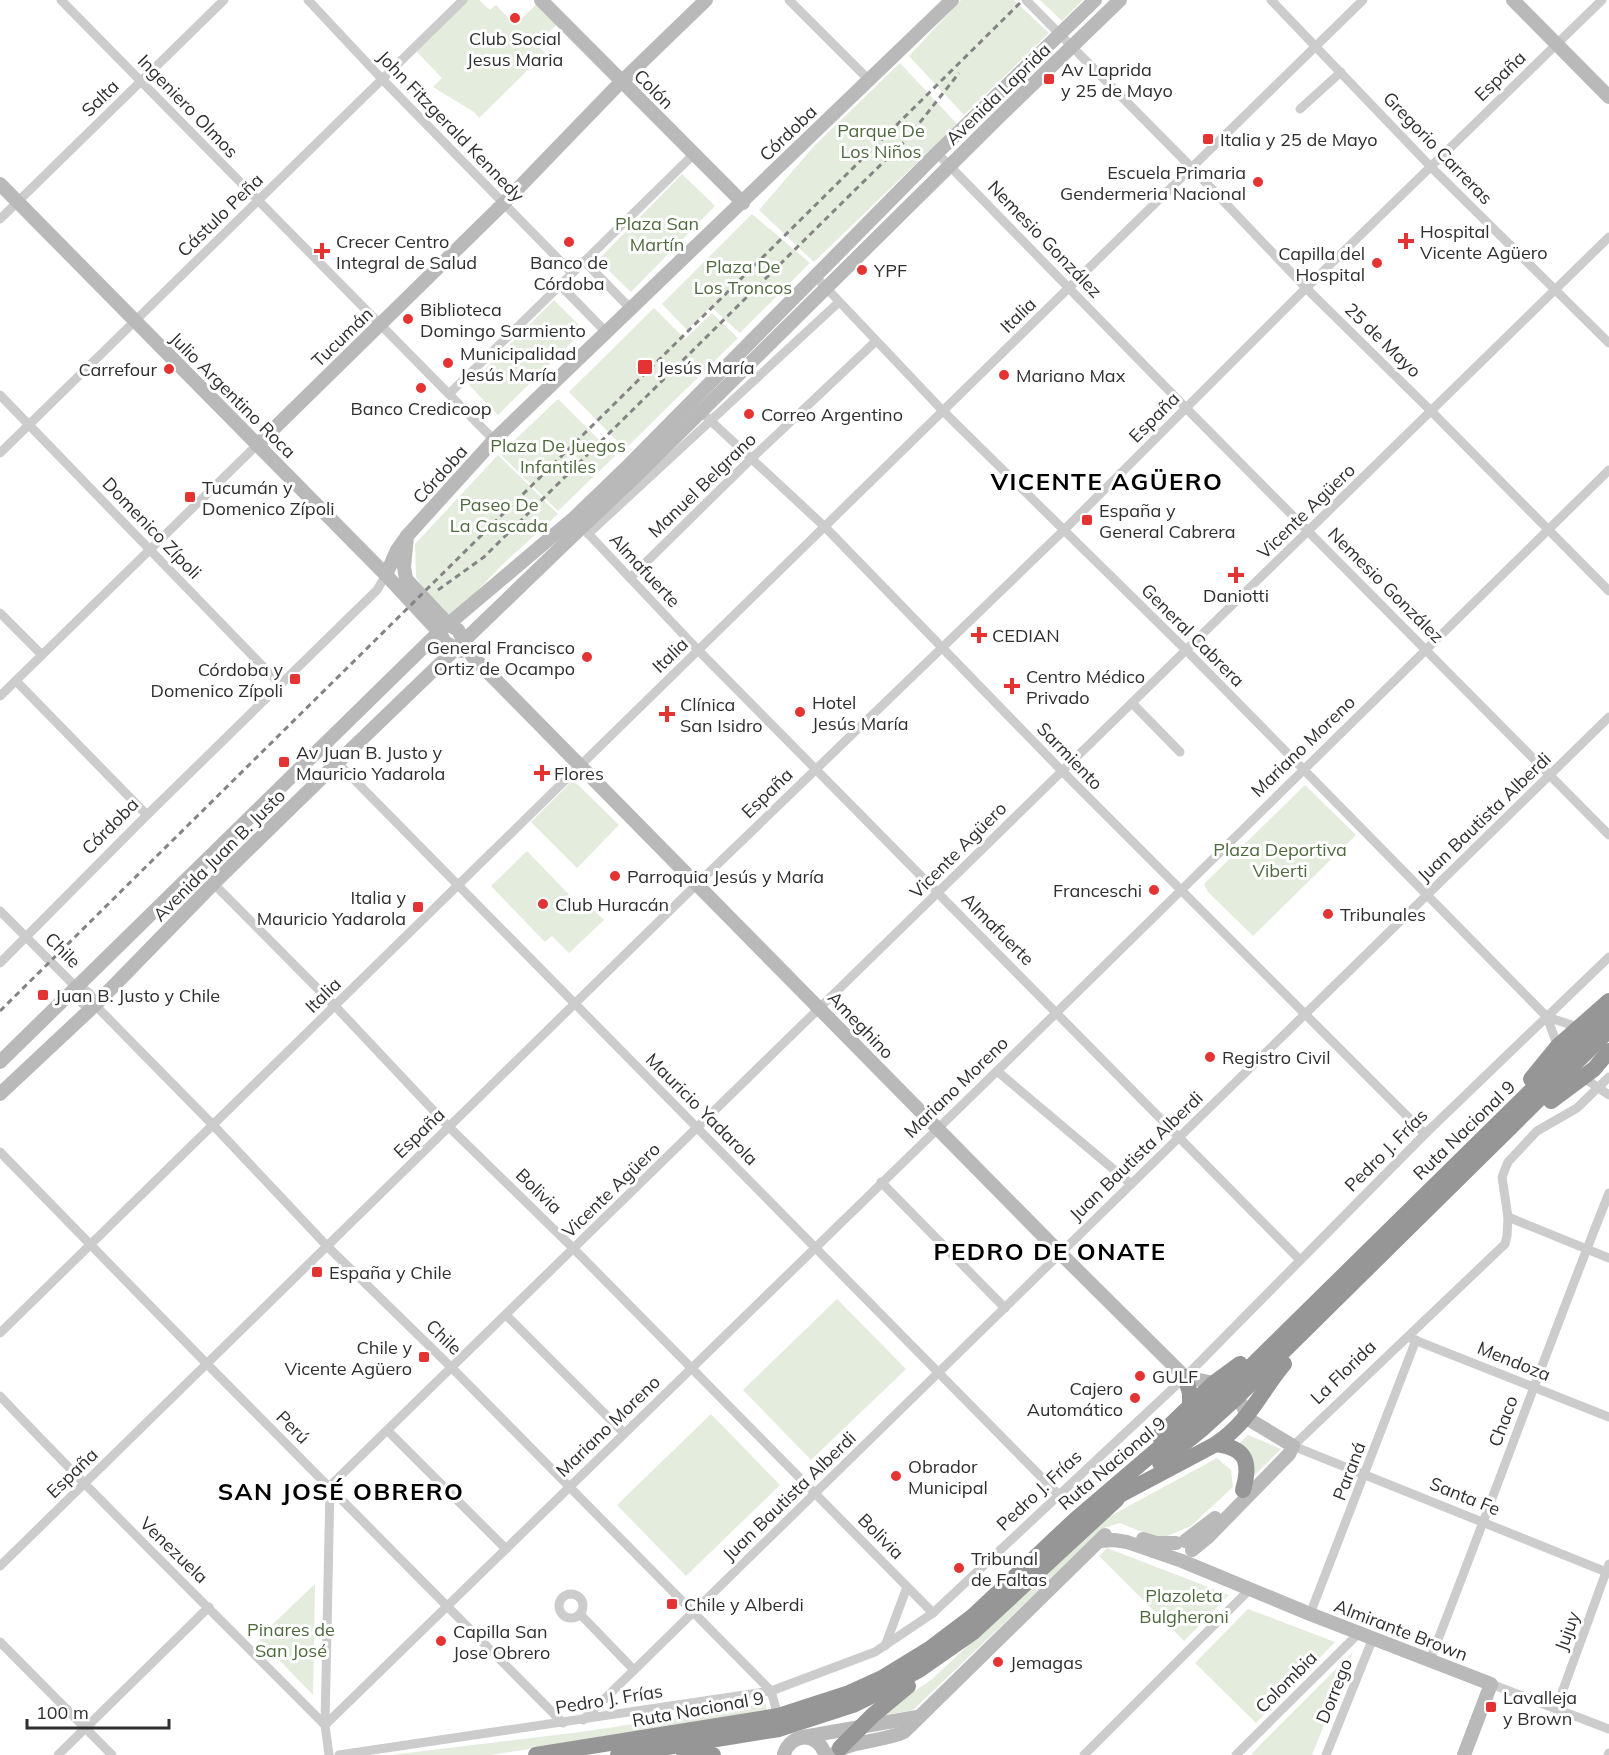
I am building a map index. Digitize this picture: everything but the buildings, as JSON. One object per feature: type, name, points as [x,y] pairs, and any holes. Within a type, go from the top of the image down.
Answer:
[{"type":"highway","points":[[1570,1063],[1578,1027],[1609,1001]]},
{"type":"highway","points":[[1500,1129],[1512,1101],[1570,1063],[1609,1014]]},
{"type":"highway","points":[[1500,1129],[1609,1030]]},
{"type":"highway","points":[[1570,1063],[1594,1069],[1609,1052]]},
{"type":"highway","name":"Ruta Nacional 9","points":[[1226,1391],[1316,1318],[1500,1129]]},
{"type":"highway","name":"Ruta Nacional 9","points":[[536,1755],[779,1723],[813,1705],[866,1685],[931,1648],[989,1602],[1059,1535],[1202,1429],[1226,1391],[1287,1330],[1500,1129]]},
{"type":"highway","points":[[1117,1491],[1216,1444],[1231,1434],[1247,1417],[1269,1382],[1316,1318]]},
{"type":"highway","points":[[1185,1377],[1190,1393],[1190,1406]]},
{"type":"highway","points":[[1117,1491],[1130,1464],[1190,1406],[1226,1391]]},
{"type":"highway","points":[[1216,1444],[1238,1450],[1246,1461],[1247,1477],[1243,1490]]},
{"type":"highway","name":"Ruta Nacional 9","points":[[618,1755],[779,1723],[863,1700],[919,1670],[995,1613],[1117,1491]]},
{"type":"highway","points":[[832,1752],[896,1694],[928,1672],[951,1648]]},
{"type":"highway","points":[[643,1751],[713,1755]]},
{"type":"street","name":"Ingeniero Olmos","points":[[61,0],[494,440]]},
{"type":"street","name":"Salta","points":[[0,219],[224,0]]},
{"type":"street","name":"John Fitzgerald Kennedy","points":[[308,0],[382,80],[573,273]]},
{"type":"street","name":"Cástulo Peña","points":[[0,453],[463,0]]},
{"type":"street","name":"Colón","points":[[541,0],[743,203]]},
{"type":"street","name":"Tucumán","points":[[0,696],[503,204],[706,0]]},
{"type":"street","points":[[789,0],[869,80]]},
{"type":"street","name":"Córdoba","points":[[0,963],[147,814],[377,590],[397,550],[407,536],[494,440],[952,0]]},
{"type":"street","name":"25 de Mayo","points":[[1026,0],[1192,168],[1306,288],[1609,591]]},
{"type":"street","name":"Avenida Laprida","points":[[701,412],[815,276],[937,153],[1095,0]]},
{"type":"street","name":"Avenida Laprida","points":[[460,645],[581,526],[638,474],[1120,0]]},
{"type":"street","name":"Gregorio Carreras","points":[[1271,0],[1431,166],[1609,343]]},
{"type":"street","name":"Italia","points":[[0,1333],[1363,0]]},
{"type":"street","points":[[1514,0],[1609,97]]},
{"type":"street","name":"España","points":[[0,1566],[697,884],[1063,531],[1306,288],[1602,0]]},
{"type":"street","points":[[1300,109],[1341,72]]},
{"type":"street","name":"Nemesio González","points":[[937,153],[1609,835]]},
{"type":"street","points":[[448,394],[694,154]]},
{"type":"street","name":"Julio Argentino Roca","points":[[0,184],[386,575],[444,628]]},
{"type":"street","name":"Vicente Agüero","points":[[330,1487],[1609,237]]},
{"type":"street","points":[[584,261],[630,308]]},
{"type":"street","name":"General Cabrera","points":[[815,276],[943,411],[1186,650],[1547,1017]]},
{"type":"street","points":[[560,285],[606,332]]},
{"type":"street","points":[[701,412],[839,302]]},
{"type":"street","name":"Manuel Belgrano","points":[[630,578],[876,341]]},
{"type":"street","name":"Domenico Zípoli","points":[[0,395],[280,684]]},
{"type":"street","name":"Sarmiento","points":[[701,412],[825,527],[1062,771],[1425,1134]]},
{"type":"street","name":"Mariano Moreno","points":[[325,1725],[997,1071],[1609,470]]},
{"type":"street","name":"Avenida Laprida","points":[[444,628],[581,526]]},
{"type":"street","name":"Almafuerte","points":[[581,526],[698,650],[1300,1260]]},
{"type":"street","points":[[407,536],[404,567],[406,579],[444,628]]},
{"type":"street","points":[[0,613],[42,655]]},
{"type":"street","name":"Ameghino","points":[[444,628],[445,642],[460,645],[473,657],[937,1129],[1185,1377]]},
{"type":"street","name":"Avenida Juan B. Justo","points":[[0,1062],[444,628]]},
{"type":"street","name":"Avenida Juan B. Justo","points":[[0,1094],[95,1005],[214,883],[460,645]]},
{"type":"street","points":[[16,681],[147,814]]},
{"type":"street","points":[[1132,703],[1179,752]]},
{"type":"street","name":"Juan Bautista Alberdi","points":[[583,1720],[1609,717]]},
{"type":"street","name":"Mauricio Yadarola","points":[[322,747],[1058,1494]]},
{"type":"street","name":"Bolivia","points":[[198,868],[335,1006],[449,1126],[574,1249],[933,1613]]},
{"type":"street","name":"Chile","points":[[0,910],[76,987],[85,989],[94,998],[95,1005],[327,1246],[452,1368],[771,1691]]},
{"type":"street","name":"Pedro J. Frías","points":[[339,1755],[771,1691],[854,1662],[885,1646],[933,1613],[1185,1377],[1425,1134],[1609,957]]},
{"type":"street","points":[[1547,1017],[1578,1027]]},
{"type":"street","points":[[1547,1017],[1570,1063],[1597,1088],[1609,1095]]},
{"type":"street","points":[[997,1071],[1131,1184]]},
{"type":"street","name":"La Florida","points":[[1184,1551],[1208,1538],[1290,1454],[1293,1446],[1412,1338],[1504,1244],[1508,1217],[1502,1177],[1508,1162],[1537,1131],[1577,1108],[1609,1077]]},
{"type":"street","name":"Perú","points":[[0,1152],[563,1723]]},
{"type":"street","points":[[881,1182],[1005,1308]]},
{"type":"street","name":"Chaco","points":[[1430,1660],[1609,1193]]},
{"type":"street","points":[[1508,1217],[1609,1258]]},
{"type":"street","points":[[506,1315],[624,1433]]},
{"type":"street","name":"Mendoza","points":[[1412,1338],[1609,1416]]},
{"type":"street","name":"Paraná","points":[[1310,1614],[1366,1474],[1412,1338]]},
{"type":"street","points":[[1185,1377],[1226,1391],[1255,1424],[1293,1446]]},
{"type":"street","name":"Venezuela","points":[[0,1396],[83,1484],[325,1725]]},
{"type":"street","points":[[388,1431],[506,1549]]},
{"type":"street","points":[[803,1737],[812,1738],[832,1752],[897,1736],[904,1732],[1100,1541],[1114,1540],[1184,1551],[1243,1490],[1285,1450],[1293,1446]]},
{"type":"street","name":"Santa Fe","points":[[1293,1446],[1484,1523],[1608,1569]]},
{"type":"street","points":[[329,1755],[325,1725],[330,1487]]},
{"type":"street","name":"Almirante Brown","points":[[1184,1551],[1206,1571],[1310,1614],[1609,1729]]},
{"type":"street","name":"Jujuy","points":[[1556,1709],[1608,1569]]},
{"type":"street","points":[[885,1646],[907,1587]]},
{"type":"street","points":[[1084,1755],[1250,1589]]},
{"type":"street","points":[[58,1755],[209,1607]]},
{"type":"street","points":[[580,1614],[634,1670]]},
{"type":"street","name":"Colombia","points":[[1236,1755],[1359,1633]]},
{"type":"street","name":"Dorrego","points":[[1326,1755],[1373,1638]]},
{"type":"street","points":[[0,1642],[112,1755]]},
{"type":"street","points":[[1464,1755],[1491,1684]]},
{"type":"street","points":[[771,1691],[784,1755]]},
{"type":"street","points":[[784,1755],[790,1742],[803,1737],[917,1717]]},
{"type":"green space","points":[[463,0],[479,0],[490,10],[496,5],[515,25],[541,0],[561,21],[536,43],[545,53],[479,118],[474,112],[433,87],[442,78],[414,49]]},
{"type":"green space","points":[[961,0],[1014,0],[1049,33],[964,115],[909,56]]},
{"type":"green space","points":[[1040,0],[1083,0],[1062,21]]},
{"type":"green space","name":"Parque De Los Niños","points":[[900,63],[957,124],[814,262],[759,210],[815,145]]},
{"type":"green space","name":"Plaza San Martín","points":[[682,174],[715,206],[631,292],[598,260]]},
{"type":"green space","name":"Plaza De Los Troncos","points":[[752,214],[810,263],[740,333],[711,307],[687,330],[662,304]]},
{"type":"green space","points":[[554,300],[584,330],[498,415],[469,385]]},
{"type":"green space","points":[[654,308],[685,339],[712,313],[738,338],[625,449],[569,392]]},
{"type":"green space","name":"Plaza De Juegos Infantiles","points":[[558,399],[615,456],[558,511],[500,454]]},
{"type":"green space","name":"Paseo De La Cascada","points":[[498,455],[558,514],[501,566],[450,619],[427,594],[416,577],[415,544]]},
{"type":"green space","points":[[573,780],[619,825],[577,868],[531,822]]},
{"type":"green space","name":"Plaza Deportiva Viberti","points":[[1305,785],[1356,835],[1253,936],[1208,892],[1204,884]]},
{"type":"green space","name":"Club Huracán","points":[[527,851],[580,906],[585,901],[604,920],[569,953],[552,936],[545,942],[491,886]]},
{"type":"green space","points":[[837,1299],[906,1369],[811,1460],[743,1390]]},
{"type":"green space","points":[[711,1414],[780,1485],[686,1576],[617,1505]]},
{"type":"green space","points":[[1248,1435],[1281,1449],[1255,1475],[1239,1444]]},
{"type":"green space","points":[[1217,1458],[1231,1470],[1233,1487],[1191,1526],[1160,1539],[1120,1523],[1104,1528],[913,1710],[876,1717],[931,1680],[1103,1520]]},
{"type":"green space","name":"Plazoleta Bulgheroni","points":[[1107,1548],[1229,1595],[1184,1641],[1099,1556]]},
{"type":"green space","name":"Pinares de San José","points":[[315,1584],[313,1695],[258,1638]]},
{"type":"green space","points":[[1248,1609],[1335,1642],[1256,1723],[1195,1663]]},
{"type":"green space","points":[[1353,1652],[1312,1755],[1251,1755],[1260,1745]]},
{"type":"green space","points":[[766,1704],[767,1713],[490,1755],[391,1755],[581,1732]]},
{"type":"railway","points":[[0,1011],[1023,0]]},
{"type":"railway","points":[[438,590],[484,557],[906,140],[959,73]]},
{"type":"place","name":"Club Social Jesus Maria","points":[[515,18]]},
{"type":"place","name":"Av Laprida y 25 de Mayo","points":[[1049,79]]},
{"type":"place","name":"Italia y 25 de Mayo","points":[[1208,139]]},
{"type":"place","name":"Escuela Primaria Gendermeria Nacional","points":[[1258,182]]},
{"type":"place","name":"Hospital Vicente Agüero","points":[[1406,241]]},
{"type":"place","name":"Banco de Córdoba","points":[[569,242]]},
{"type":"place","name":"Crecer Centro Integral de Salud","points":[[322,251]]},
{"type":"place","name":"Capilla del Hospital","points":[[1377,263]]},
{"type":"place","name":"YPF","points":[[862,270]]},
{"type":"place","name":"Biblioteca Domingo Sarmiento","points":[[408,319]]},
{"type":"place","name":"Municipalidad Jesús María","points":[[448,363]]},
{"type":"place","name":"Jesús María","points":[[645,367]]},
{"type":"place","name":"Carrefour","points":[[169,369]]},
{"type":"place","name":"Mariano Max","points":[[1004,375]]},
{"type":"place","name":"Banco Credicoop","points":[[421,388]]},
{"type":"place","name":"Correo Argentino","points":[[749,414]]},
{"type":"place","name":"Tucumán y Domenico Zípoli","points":[[190,497]]},
{"type":"place","name":"España y General Cabrera","points":[[1087,520]]},
{"type":"place","name":"Daniotti","points":[[1236,575]]},
{"type":"place","name":"CEDIAN","points":[[979,635]]},
{"type":"place","name":"General Francisco Ortiz de Ocampo","points":[[587,657]]},
{"type":"place","name":"Córdoba y Domenico Zípoli","points":[[295,679]]},
{"type":"place","name":"Centro Médico Privado","points":[[1012,686]]},
{"type":"place","name":"Hotel Jesús María","points":[[800,712]]},
{"type":"place","name":"Clínica San Isidro","points":[[667,714]]},
{"type":"place","name":"Av Juan B. Justo y Mauricio Yadarola","points":[[284,762]]},
{"type":"place","name":"Flores","points":[[542,773]]},
{"type":"place","name":"Parroquia Jesús y María","points":[[615,876]]},
{"type":"place","name":"Franceschi","points":[[1154,890]]},
{"type":"place","name":"Club Huracán","points":[[543,904]]},
{"type":"place","name":"Italia y Mauricio Yadarola","points":[[418,907]]},
{"type":"place","name":"Tribunales","points":[[1328,914]]},
{"type":"place","name":"Juan B. Justo y Chile","points":[[43,995]]},
{"type":"place","name":"Registro Civil","points":[[1210,1057]]},
{"type":"place","name":"España y Chile","points":[[317,1272]]},
{"type":"place","name":"Chile y Vicente Agüero","points":[[424,1357]]},
{"type":"place","name":"GULF","points":[[1140,1376]]},
{"type":"place","name":"Cajero Automático","points":[[1135,1398]]},
{"type":"place","name":"Obrador Municipal","points":[[896,1476]]},
{"type":"place","name":"Tribunal de Faltas","points":[[959,1568]]},
{"type":"place","name":"Chile y Alberdi","points":[[672,1604]]},
{"type":"place","name":"Capilla San Jose Obrero","points":[[441,1641]]},
{"type":"place","name":"Jemagas","points":[[998,1662]]},
{"type":"place","name":"Lavalleja y Brown","points":[[1491,1707]]},
{"type":"district","name":"VICENTE AGÜERO","points":[[1107,481]]},
{"type":"district","name":"PEDRO DE ONATE","points":[[1050,1251]]},
{"type":"district","name":"SAN JOSÉ OBRERO","points":[[341,1491]]}]
